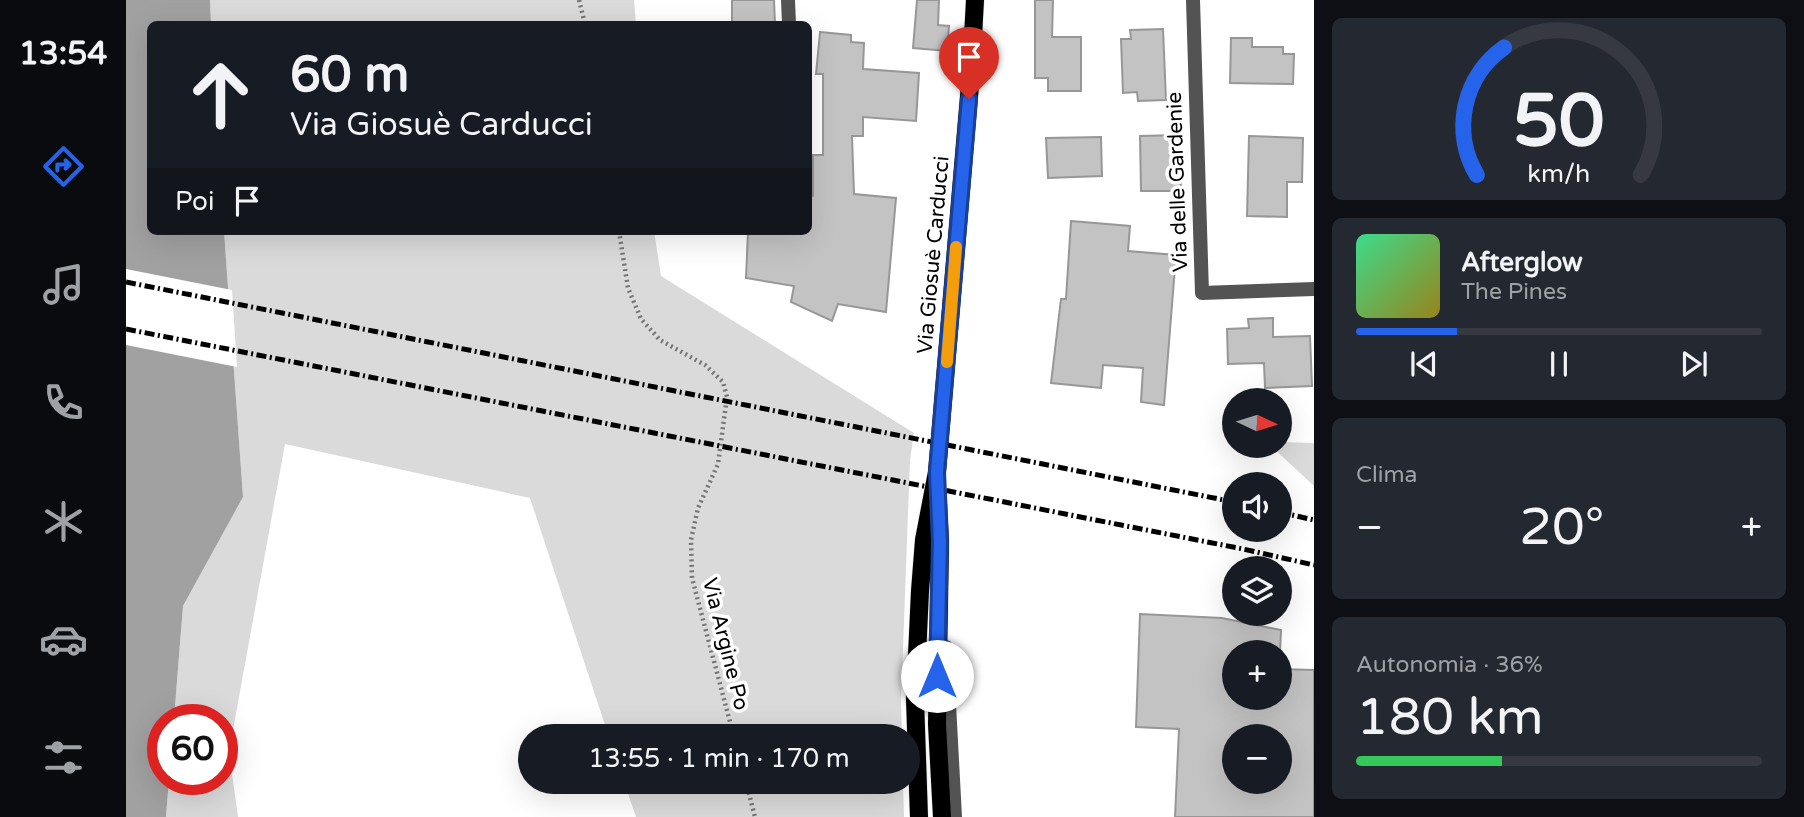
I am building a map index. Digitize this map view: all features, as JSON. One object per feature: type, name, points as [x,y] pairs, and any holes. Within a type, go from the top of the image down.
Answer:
[{"type":"main road","name":"Via Giosuè Carducci","points":[[937,472],[975,0]]},
{"type":"main road","points":[[937,472],[940,542],[937,724],[942,817]]},
{"type":"main road","points":[[919,817],[916,648],[924,540],[937,472]]},
{"type":"street","points":[[788,0],[789,21]]},
{"type":"street","name":"Via delle Gardenie","points":[[1194,0],[1202,293],[1314,289]]},
{"type":"street","points":[[938,589],[945,631],[955,817]]},
{"type":"path","points":[[579,0],[584,21]]},
{"type":"path","name":"Via Argine Po","points":[[620,235],[628,288],[641,319],[660,340],[705,365],[723,382],[727,397],[718,464],[698,509],[691,540],[692,578],[731,724]]},
{"type":"path","points":[[749,794],[755,817]]},
{"type":"shaded area","points":[[126,0],[210,0],[211,21],[147,21],[147,235],[224,235],[243,497],[183,606],[175,704],[147,704],[147,795],[168,795],[166,817],[126,817]]},
{"type":"shaded area","points":[[210,0],[634,0],[636,21],[211,21]]},
{"type":"shaded area","points":[[224,235],[655,235],[661,276],[914,433],[910,460],[902,724],[605,724],[530,498],[285,444],[238,704],[175,704],[183,606],[243,497]]},
{"type":"shaded area","points":[[1292,442],[1314,443],[1314,486],[1284,458],[1292,458]]},
{"type":"shaded area","points":[[628,794],[903,794],[904,817],[636,817]]},
{"type":"shaded area","points":[[168,795],[235,795],[238,817],[166,817]]},
{"type":"pier","points":[[126,269],[232,290],[237,367],[126,345]]},
{"type":"building","points":[[732,0],[774,0],[775,21],[732,21]]},
{"type":"building","points":[[917,0],[939,0],[938,25],[949,26],[947,51],[913,48]]},
{"type":"building","points":[[1035,0],[1053,0],[1052,37],[1081,37],[1081,91],[1048,91],[1048,78],[1035,78]]},
{"type":"building","points":[[1163,29],[1166,100],[1138,101],[1137,92],[1123,93],[1121,39],[1131,39],[1130,30]]},
{"type":"building","points":[[820,32],[851,35],[851,42],[864,43],[863,69],[919,73],[916,121],[863,117],[863,136],[852,136],[854,194],[896,198],[886,312],[838,304],[832,321],[791,302],[794,286],[746,278],[748,235],[812,235],[813,155],[823,155],[823,74],[816,74]]},
{"type":"building","points":[[1231,38],[1252,38],[1252,47],[1283,47],[1283,54],[1294,54],[1293,84],[1230,83]]},
{"type":"building","points":[[1180,135],[1181,191],[1141,191],[1140,136]]},
{"type":"building","points":[[1249,136],[1303,138],[1302,182],[1287,182],[1287,217],[1247,216]]},
{"type":"building","points":[[1101,137],[1102,176],[1048,178],[1046,138]]},
{"type":"building","points":[[1071,221],[1130,226],[1128,251],[1176,255],[1164,405],[1141,402],[1143,368],[1103,365],[1101,388],[1051,383],[1061,299],[1066,299]]},
{"type":"building","points":[[1273,318],[1273,337],[1310,336],[1312,386],[1265,388],[1264,363],[1228,364],[1227,329],[1249,328],[1248,319]]},
{"type":"building","points":[[1140,614],[1222,618],[1222,626],[1261,626],[1281,630],[1281,640],[1222,640],[1222,710],[1292,710],[1292,669],[1314,670],[1314,817],[1175,817],[1179,729],[1136,727]]},
{"type":"railway","points":[[126,282],[1222,500]]},
{"type":"railway","points":[[126,329],[1314,565]]},
{"type":"railway","points":[[1292,515],[1314,520]]},
{"type":"slow traffic","points":[[947,362],[956,247]]},
{"type":"route","points":[[937,676],[940,542],[937,472],[969,99]]}]
